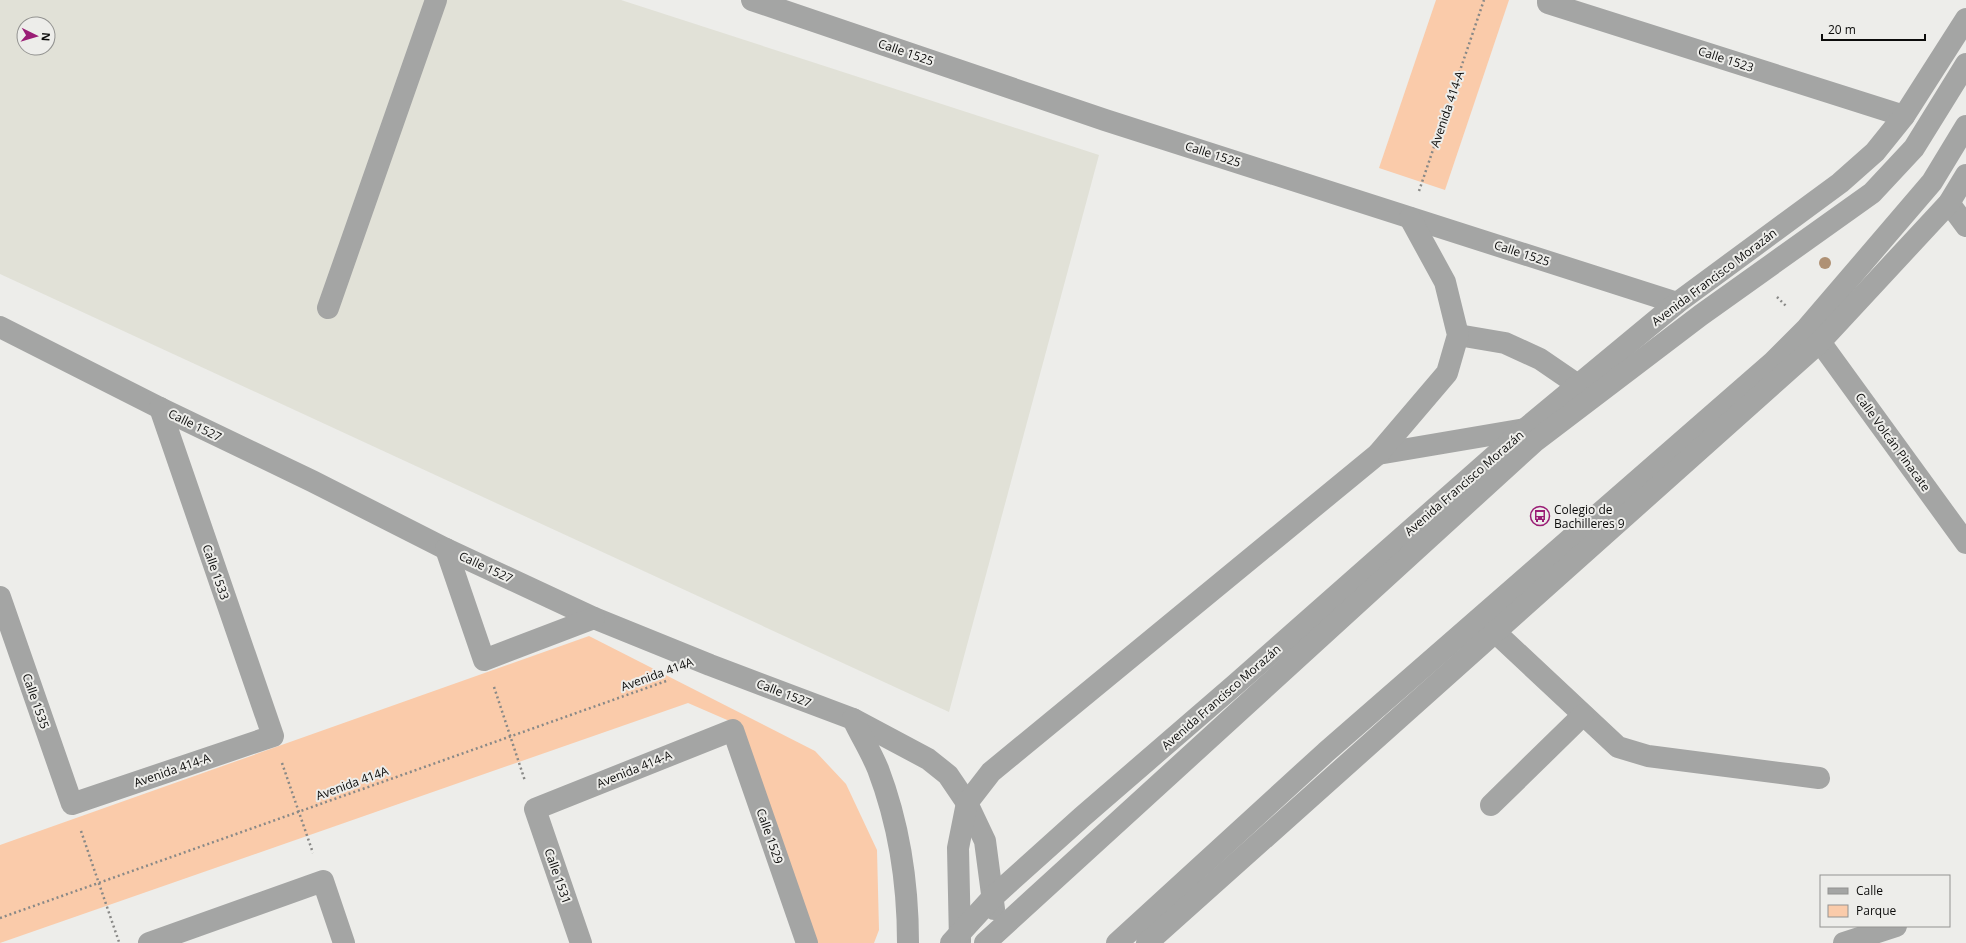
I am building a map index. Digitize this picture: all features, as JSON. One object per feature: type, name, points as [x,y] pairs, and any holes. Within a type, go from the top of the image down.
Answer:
[{"type":"street","points":[[328,308],[436,0]]},
{"type":"street","name":"Calle 1525","points":[[752,0],[1105,120],[1677,303]]},
{"type":"street","name":"Calle 1523","points":[[1548,1],[1904,116]]},
{"type":"street","name":"Avenida Francisco Morazán","points":[[957,940],[993,897],[1082,817],[1243,678],[1525,429],[1677,303],[1840,183],[1875,152],[1904,116],[1966,19]]},
{"type":"street","points":[[993,940],[1534,442],[1701,315],[1872,193],[1914,148],[1966,64]]},
{"type":"street","points":[[1117,943],[1326,752],[1773,362],[1813,335],[1932,182],[1966,126]]},
{"type":"street","points":[[1147,943],[1495,632],[1813,335],[1949,202],[1966,175]]},
{"type":"street","points":[[1949,202],[1966,226]]},
{"type":"street","points":[[957,940],[958,848],[967,803],[991,772],[1378,454],[1447,373],[1458,335],[1445,282],[1410,218]]},
{"type":"street","name":"Calle 1527","points":[[0,327],[160,408],[312,481],[446,549],[594,618],[710,665],[853,719],[928,759],[948,775],[967,803],[985,841],[993,897],[993,940]]},
{"type":"street","points":[[1458,335],[1505,343],[1540,359],[1578,385]]},
{"type":"street","name":"Calle Volcán Pinacate","points":[[1813,335],[1966,543]]},
{"type":"street","name":"Calle 1533","points":[[160,408],[273,736]]},
{"type":"street","points":[[1378,454],[1525,429]]},
{"type":"street","points":[[446,549],[484,660],[594,618]]},
{"type":"street","name":"Calle 1535","points":[[0,598],[72,804]]},
{"type":"street","points":[[1495,632],[1618,747],[1648,756],[1819,778]]},
{"type":"street","points":[[1491,805],[1583,715]]},
{"type":"street","points":[[853,719],[878,768],[893,815],[904,870],[908,943]]},
{"type":"street","name":"Avenida 414-A","points":[[535,809],[733,730]]},
{"type":"street","name":"Calle 1529","points":[[733,730],[807,943]]},
{"type":"street","name":"Avenida 414-A","points":[[72,804],[273,736]]},
{"type":"street","name":"Calle 1531","points":[[535,809],[581,943]]},
{"type":"street","points":[[149,943],[323,881],[344,943]]},
{"type":"street","points":[[1844,943],[1893,927]]},
{"type":"path","name":"Avenida 414-A","points":[[1410,218],[1484,0]]},
{"type":"path","points":[[1756,276],[1813,335]]},
{"type":"path","points":[[484,660],[535,809]]},
{"type":"path","name":"Avenida 414A","points":[[0,918],[710,665]]},
{"type":"path","points":[[273,736],[323,881]]},
{"type":"path","points":[[72,804],[120,943]]},
{"type":"shaded area","points":[[0,0],[621,0],[1099,155],[949,712],[0,274]]},
{"type":"green space","points":[[1436,0],[1509,0],[1445,190],[1379,168]]},
{"type":"green space","points":[[589,636],[815,751],[846,784],[877,850],[879,930],[874,943],[817,943],[741,726],[688,703],[0,943],[0,845]]},
{"type":"place","name":"Colegio de Bachilleres 9","points":[[1540,516]]}]
